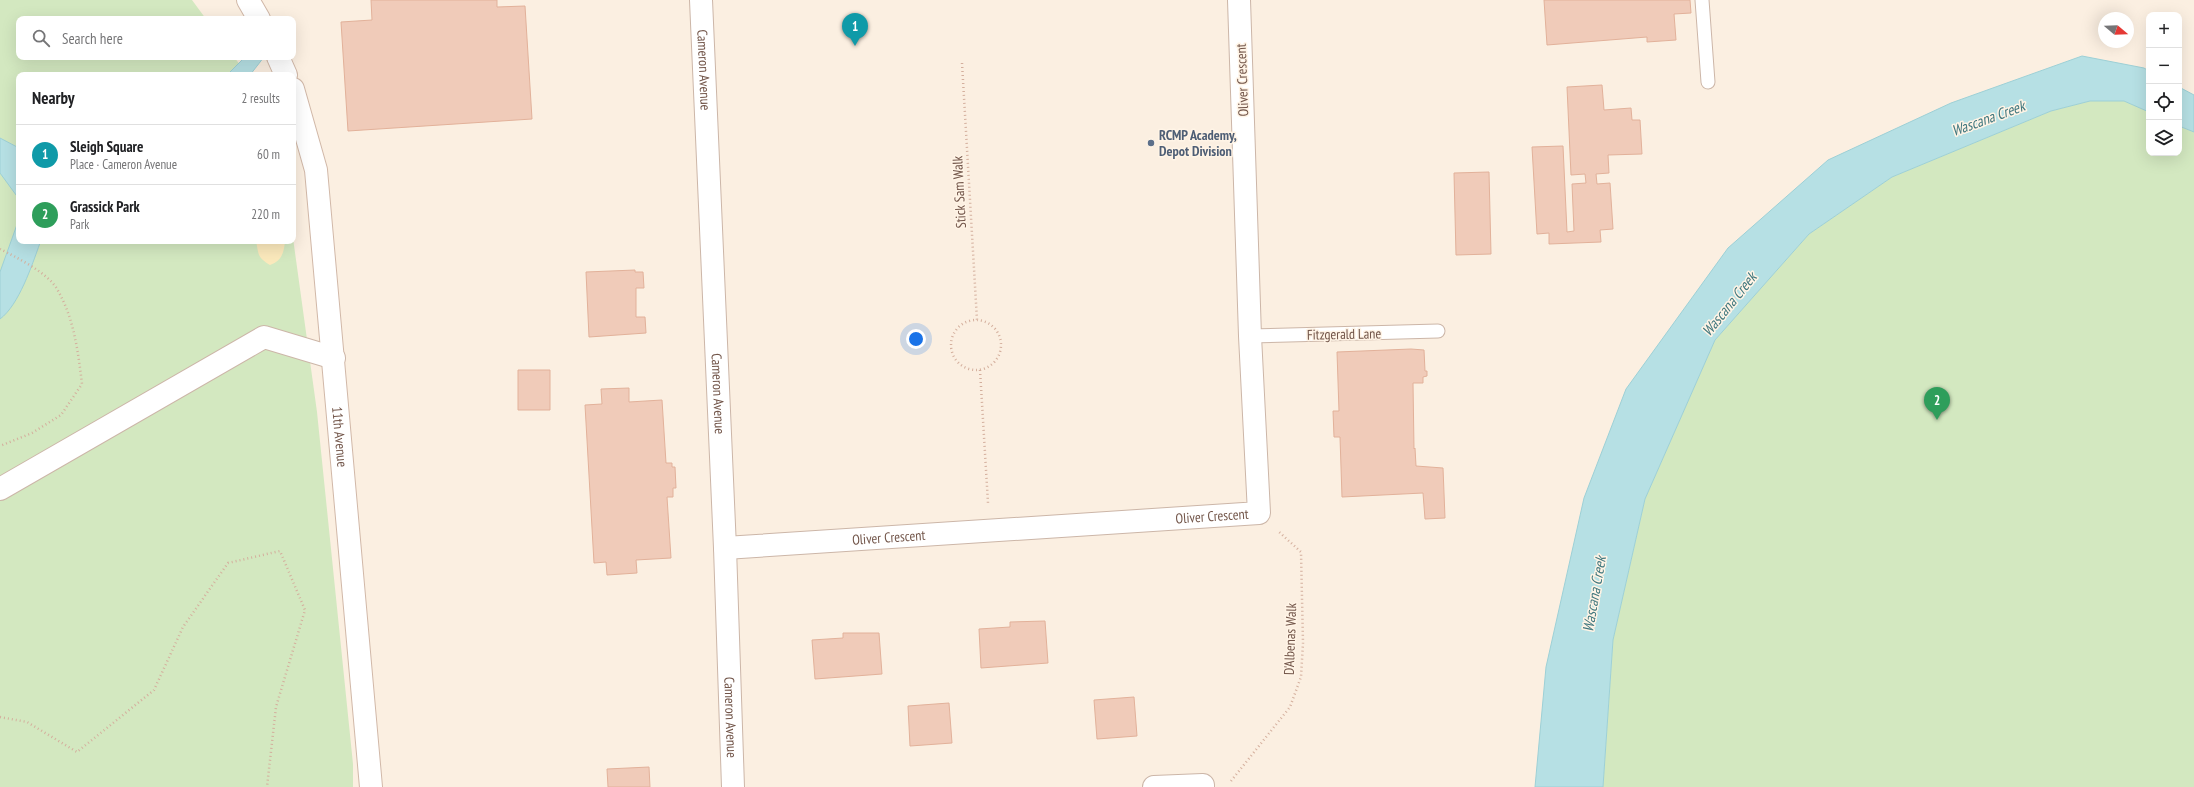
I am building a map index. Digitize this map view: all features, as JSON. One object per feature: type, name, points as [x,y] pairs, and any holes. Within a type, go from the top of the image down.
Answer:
[{"type":"street","points":[[248,0],[257,16]]},
{"type":"street","name":"Cameron Avenue","points":[[701,0],[725,548],[733,787]]},
{"type":"street","name":"Oliver Crescent","points":[[725,548],[1259,513],[1250,336],[1239,0]]},
{"type":"street","points":[[279,60],[285,72]]},
{"type":"street","name":"11th Avenue","points":[[296,100],[316,170],[334,358],[371,787]]},
{"type":"street","points":[[0,489],[264,337],[334,358]]},
{"type":"street","points":[[1154,787],[1203,786]]},
{"type":"lane","points":[[1702,0],[1708,82]]},
{"type":"lane","name":"Fitzgerald Lane","points":[[1250,336],[1438,331]]},
{"type":"path","name":"Stick Sam Walk","points":[[962,63],[977,320]]},
{"type":"path","points":[[0,249],[27,262],[57,288],[75,334],[82,384],[61,415],[32,433],[0,446]]},
{"type":"path","points":[[977,320],[992,326],[997,333],[1000,348],[994,362],[980,370],[964,368],[955,359],[950,347],[952,338],[961,325],[977,320]]},
{"type":"path","points":[[980,370],[990,530]]},
{"type":"path","name":"D'Albenas Walk","points":[[1203,786],[1230,782],[1290,706],[1301,677],[1303,643],[1301,552],[1259,513]]},
{"type":"path","points":[[0,717],[27,722],[77,752],[154,690],[183,627],[228,563],[280,551],[305,610],[276,707],[267,787]]},
{"type":"green space","points":[[0,0],[192,0],[204,16],[16,16],[16,60],[236,60],[246,72],[16,72],[16,244],[294,244],[317,412],[353,764],[353,787],[0,787]]},
{"type":"green space","points":[[2090,101],[2124,101],[2146,111],[2146,156],[2182,156],[2182,127],[2194,132],[2194,787],[1603,787],[1613,640],[1645,499],[1715,340],[1809,234],[1892,177],[2051,111]]},
{"type":"sand","points":[[256,244],[285,244],[280,259],[270,265],[261,258],[258,253]]},
{"type":"water","name":"Wascana Creek","points":[[2082,56],[2146,69],[2146,111],[2124,101],[2090,101],[2051,111],[1892,177],[1809,234],[1715,340],[1645,499],[1613,640],[1603,787],[1535,787],[1546,667],[1584,498],[1626,389],[1728,248],[1828,160],[1951,103]]},
{"type":"water","points":[[242,60],[262,60],[252,72],[230,72]]},
{"type":"water","points":[[2182,89],[2194,95],[2194,132],[2182,127]]},
{"type":"water","points":[[0,138],[16,146],[16,195],[0,173]]},
{"type":"water","points":[[16,227],[16,244],[40,244],[19,295],[7,313],[0,319],[0,272]]},
{"type":"building","points":[[371,0],[497,0],[497,7],[525,6],[532,119],[348,131],[341,22],[372,20]]},
{"type":"building","points":[[1544,0],[1690,0],[1691,13],[1674,14],[1676,40],[1647,42],[1647,37],[1547,45]]},
{"type":"building","points":[[1602,85],[1604,110],[1631,108],[1632,120],[1640,120],[1642,154],[1608,155],[1609,173],[1596,174],[1597,184],[1610,183],[1613,229],[1600,230],[1601,242],[1549,244],[1549,233],[1537,234],[1532,147],[1563,146],[1567,232],[1574,231],[1572,184],[1586,183],[1585,174],[1571,175],[1567,87]]},
{"type":"building","points":[[1489,172],[1491,254],[1456,255],[1454,173]]},
{"type":"building","points":[[635,270],[635,272],[643,272],[644,288],[636,288],[636,317],[645,317],[646,333],[589,337],[586,272]]},
{"type":"building","points":[[1411,349],[1424,350],[1425,371],[1427,371],[1427,376],[1423,377],[1423,383],[1413,383],[1414,449],[1415,448],[1416,466],[1443,468],[1445,518],[1425,519],[1423,493],[1342,497],[1340,437],[1334,437],[1333,411],[1339,411],[1337,352]]},
{"type":"building","points":[[518,370],[550,370],[550,410],[518,410]]},
{"type":"building","points":[[629,388],[629,402],[662,400],[666,463],[672,463],[672,467],[675,467],[676,488],[673,488],[673,497],[667,497],[671,558],[636,560],[637,573],[607,575],[606,562],[594,563],[585,405],[602,404],[601,389]]},
{"type":"building","points":[[1045,621],[1048,663],[981,668],[979,629],[1010,627],[1010,622]]},
{"type":"building","points":[[843,633],[879,633],[882,674],[815,679],[812,640],[843,638]]},
{"type":"building","points":[[1134,697],[1137,736],[1097,739],[1094,700]]},
{"type":"building","points":[[949,703],[952,743],[910,746],[908,706]]},
{"type":"building","points":[[649,767],[650,787],[608,787],[607,769]]},
{"type":"place","name":"Sleigh Square","points":[[855,46]]},
{"type":"place","name":"RCMP Academy, Depot Division","points":[[1151,143]]},
{"type":"place","name":"Grassick Park","points":[[1937,420]]}]
